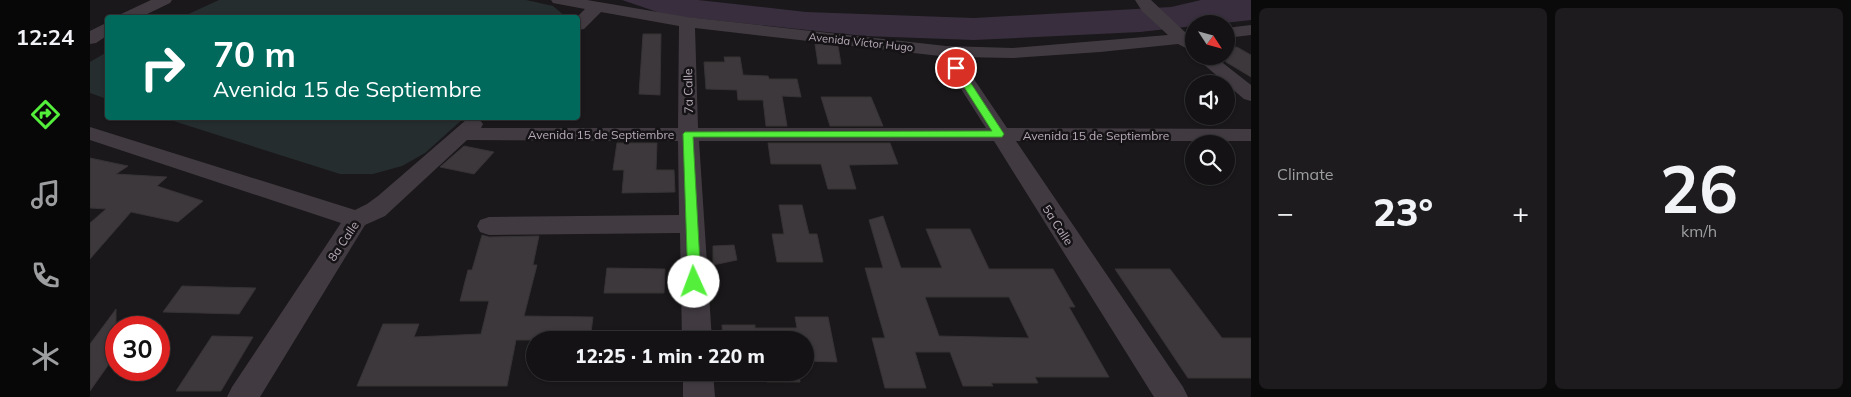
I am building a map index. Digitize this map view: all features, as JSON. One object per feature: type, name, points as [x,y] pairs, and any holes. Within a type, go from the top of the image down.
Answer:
[{"type":"street","points":[[132,15],[164,0]]},
{"type":"street","name":"Avenida Víctor Hugo","points":[[559,0],[596,8],[657,7],[687,22],[946,51],[1013,53],[1100,48],[1185,38]]},
{"type":"street","points":[[1145,4],[1185,38]]},
{"type":"street","points":[[580,23],[596,8]]},
{"type":"street","name":"7a Calle","points":[[687,22],[688,134],[696,331]]},
{"type":"street","points":[[90,40],[105,29]]},
{"type":"street","points":[[1235,32],[1251,30]]},
{"type":"street","name":"5a Calle","points":[[946,51],[998,134],[1172,397]]},
{"type":"street","points":[[1214,65],[1251,95]]},
{"type":"street","name":"Avenida 15 de Septiembre","points":[[471,126],[688,134],[1251,135]]},
{"type":"street","name":"8a Calle","points":[[243,397],[356,219],[376,210],[386,202],[471,126]]},
{"type":"street","points":[[90,133],[356,219]]},
{"type":"street","points":[[489,226],[692,224]]},
{"type":"street","points":[[698,381],[699,397]]},
{"type":"shaded area","points":[[219,0],[526,0],[553,6],[564,15],[186,15]]},
{"type":"shaded area","points":[[622,0],[698,0],[806,12],[974,18],[1171,7],[1201,0],[1251,0],[1251,20],[1235,22],[1235,15],[1185,15],[1185,27],[1140,32],[974,40],[864,36],[666,15]]},
{"type":"shaded area","points":[[105,53],[105,98],[90,93],[90,62]]},
{"type":"shaded area","points":[[170,120],[462,120],[425,153],[402,166],[373,174],[340,174]]},
{"type":"building","points":[[643,34],[661,34],[660,95],[639,94]]},
{"type":"building","points":[[815,44],[838,46],[841,64],[818,64]]},
{"type":"building","points":[[1235,47],[1251,55],[1251,77],[1231,65],[1235,65]]},
{"type":"building","points":[[724,57],[740,57],[743,75],[768,76],[769,79],[797,79],[801,97],[782,96],[787,126],[766,126],[763,100],[738,100],[737,90],[706,89],[704,62],[725,62]]},
{"type":"building","points":[[821,97],[871,97],[883,126],[830,126]]},
{"type":"building","points":[[617,143],[657,143],[656,170],[674,170],[675,192],[622,193],[624,170],[613,170]]},
{"type":"building","points":[[768,143],[890,143],[898,164],[849,165],[856,189],[828,189],[821,164],[771,164]]},
{"type":"building","points":[[464,146],[494,152],[474,174],[440,167]]},
{"type":"building","points":[[90,158],[128,166],[116,174],[167,177],[157,186],[203,201],[178,222],[131,212],[90,259],[90,223],[106,209],[90,208]]},
{"type":"building","points":[[779,205],[802,205],[809,234],[817,234],[823,262],[777,262],[772,234],[784,234]]},
{"type":"building","points":[[883,216],[901,268],[942,268],[926,229],[970,229],[989,269],[1053,269],[1075,307],[1069,307],[1109,377],[1035,377],[1038,383],[991,383],[993,386],[963,386],[950,352],[915,352],[926,388],[885,388],[872,338],[885,338],[865,268],[883,268],[869,220]],"holes":[[[925,297],[1009,297],[1029,338],[939,336]]]},
{"type":"building","points":[[482,235],[489,237],[539,236],[533,265],[537,265],[524,316],[593,317],[591,331],[526,331],[526,340],[516,340],[507,386],[357,386],[383,324],[419,324],[414,337],[481,334],[489,301],[460,301],[468,270],[472,270]]},
{"type":"building","points":[[734,245],[737,260],[713,265],[713,246]]},
{"type":"building","points":[[607,268],[665,269],[664,293],[604,293]]},
{"type":"building","points":[[1115,269],[1170,269],[1222,338],[1251,338],[1251,378],[1188,378]]},
{"type":"building","points":[[182,286],[256,288],[239,314],[163,312]]},
{"type":"building","points":[[116,309],[116,316],[111,316]]},
{"type":"building","points":[[795,317],[828,317],[837,362],[814,361],[814,331],[722,331],[722,325],[755,325],[755,328],[797,328]]},
{"type":"building","points":[[105,324],[105,370],[90,391],[90,344]]},
{"type":"building","points":[[212,336],[253,337],[221,391],[176,391]]},
{"type":"building","points":[[767,381],[800,382],[767,382]]},
{"type":"route","points":[[694,282],[688,134],[998,134],[956,68]]}]
